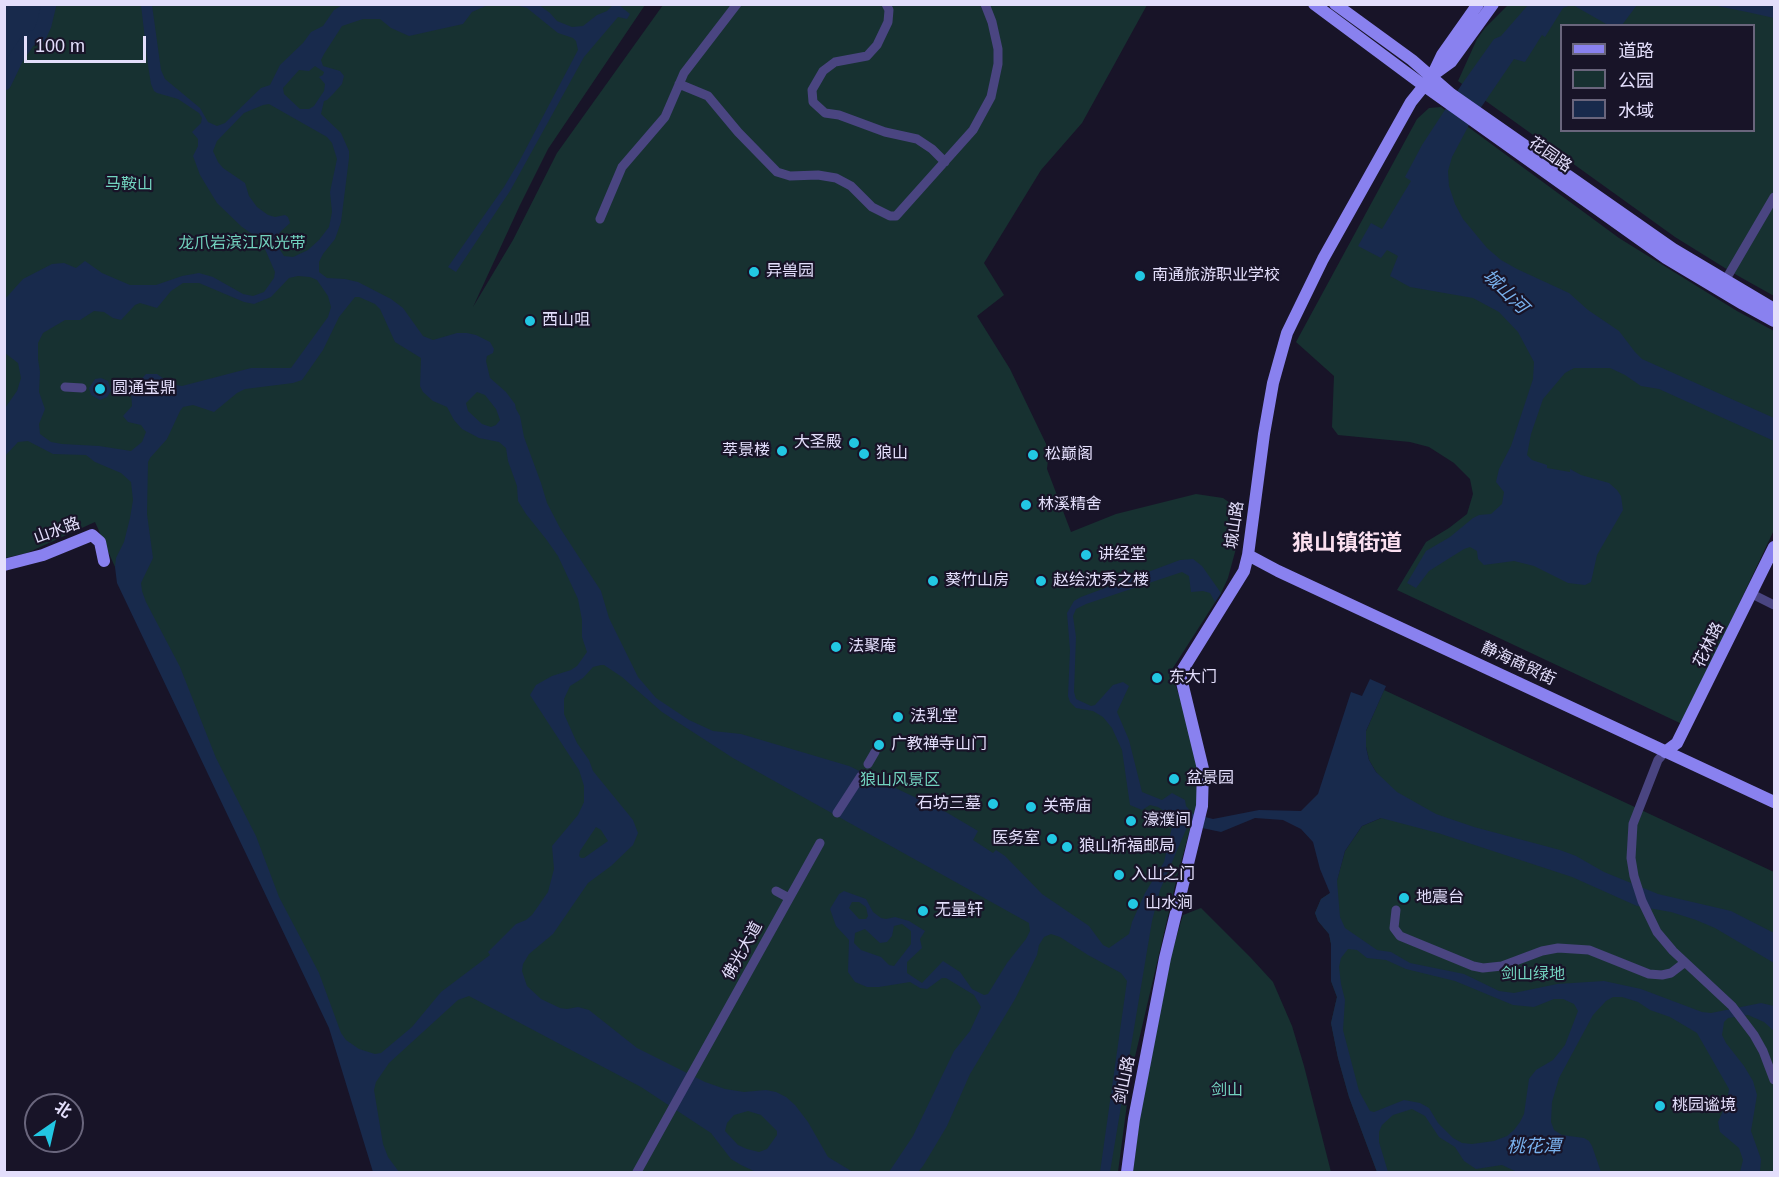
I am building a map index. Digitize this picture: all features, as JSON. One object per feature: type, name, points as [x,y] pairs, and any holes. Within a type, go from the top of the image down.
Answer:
[{"type":"street","points":[[600,219],[622,167],[664,117],[690,64],[737,4]]},
{"type":"street","points":[[886,4],[889,10],[888,22],[877,45],[867,56],[835,62],[823,71],[812,90],[813,102],[825,113],[917,140],[932,149],[945,162]]},
{"type":"street","points":[[679,84],[708,96],[738,132],[777,172],[790,177],[829,176],[843,181],[872,207],[890,216],[896,216],[902,212],[973,130],[984,113],[998,64],[998,49],[985,4]]},
{"type":"street","name":"花园路","points":[[1314,4],[1428,80]]},
{"type":"street","name":"花园路","points":[[1335,4],[1448,97],[1673,249],[1774,309]]},
{"type":"street","name":"城山路","points":[[1159,995],[1165,958],[1202,806],[1203,769],[1180,674],[1244,571],[1273,383],[1287,333],[1323,259],[1410,102],[1428,80],[1442,55],[1478,4]]},
{"type":"street","name":"城山路","points":[[1428,80],[1451,62],[1493,4]]},
{"type":"street","name":"花园路","points":[[1477,117],[1666,258],[1774,321]]},
{"type":"street","points":[[1729,274],[1774,197]]},
{"type":"street","points":[[65,387],[82,388]]},
{"type":"street","name":"山水路","points":[[4,565],[43,555],[92,535],[100,542],[104,561]]},
{"type":"street","name":"花林路","points":[[1665,752],[1677,743],[1774,547]]},
{"type":"street","name":"静海商贸街","points":[[1248,555],[1774,802]]},
{"type":"street","points":[[1752,594],[1774,605]]},
{"type":"street","points":[[868,764],[875,752]]},
{"type":"street","points":[[1665,752],[1658,760],[1633,825],[1631,858],[1636,883],[1645,909],[1657,932],[1684,963],[1741,1017],[1763,1051],[1774,1080]]},
{"type":"street","points":[[837,813],[861,776]]},
{"type":"street","name":"佛光大道","points":[[637,1173],[820,843]]},
{"type":"street","points":[[776,891],[789,898]]},
{"type":"street","points":[[1396,910],[1394,928],[1400,936],[1473,966],[1491,968],[1502,966],[1542,951],[1558,948],[1589,950],[1649,974],[1671,973],[1684,963]]},
{"type":"street","name":"剑山路","points":[[1126,1173],[1134,1119],[1159,995]]},
{"type":"green space","name":"狼山风景区","points":[[49,5],[645,5],[548,149],[473,307],[513,240],[557,153],[663,5],[1147,5],[1082,123],[1041,170],[984,263],[1004,295],[977,316],[1010,369],[1049,450],[1047,469],[1071,532],[1116,514],[1196,494],[1223,498],[1233,505],[1238,541],[1228,578],[1221,593],[1171,671],[1199,772],[1199,796],[1177,877],[1131,1074],[1118,1172],[379,1172],[361,1090],[95,522],[27,553],[5,558],[5,83],[16,58],[29,39],[39,35]]},
{"type":"green space","points":[[1508,5],[1774,5],[1774,296],[1675,237],[1458,81],[1477,39]]},
{"type":"green space","points":[[1441,107],[1619,238],[1737,311],[1774,331],[1774,530],[1682,724],[1397,590],[1426,542],[1467,514],[1473,494],[1470,479],[1454,463],[1429,447],[1410,442],[1338,435],[1332,427],[1334,376],[1296,342],[1417,119],[1429,108]]},
{"type":"green space","name":"剑山绿地","points":[[1384,690],[1774,872],[1774,1172],[1377,1172],[1349,1097],[1338,1058],[1331,1023],[1337,997],[1331,981],[1331,944],[1329,934],[1318,921],[1315,913],[1321,899],[1330,893],[1337,880],[1345,851],[1362,826],[1381,818],[1385,783],[1369,760],[1366,731]]},
{"type":"green space","name":"剑山","points":[[1201,908],[1273,982],[1292,1026],[1331,1172],[1133,1172],[1140,1117],[1171,955],[1183,915]]},
{"type":"water","points":[[5,4],[49,4],[50,6],[39,36],[29,39],[16,58],[5,83]]},
{"type":"water","name":"桃花潭","points":[[344,4],[488,5],[472,12],[463,24],[409,36],[391,28],[380,19],[363,19],[342,26],[324,54],[321,60],[323,66],[340,71],[344,76],[342,84],[324,101],[321,114],[341,133],[349,151],[349,158],[341,222],[335,239],[319,262],[319,272],[327,278],[358,282],[391,299],[403,308],[423,336],[433,340],[457,333],[467,333],[490,342],[494,349],[493,353],[487,356],[486,361],[490,378],[506,392],[515,404],[547,503],[560,528],[601,591],[609,618],[638,677],[656,698],[689,720],[713,731],[741,734],[849,766],[946,812],[978,831],[973,840],[993,853],[996,850],[1005,856],[1042,894],[1089,926],[1103,945],[1109,948],[1129,934],[1145,893],[1164,862],[1172,827],[1166,812],[1158,807],[1150,805],[1142,810],[1130,805],[1122,750],[1112,728],[1103,717],[1093,711],[1076,708],[1070,702],[1067,613],[1074,601],[1081,597],[1180,560],[1193,559],[1202,566],[1221,593],[1215,602],[1210,593],[1191,592],[1189,576],[1182,572],[1086,604],[1076,609],[1073,616],[1076,637],[1074,692],[1076,699],[1091,706],[1095,705],[1113,685],[1123,682],[1129,686],[1117,712],[1129,740],[1142,792],[1162,800],[1172,793],[1185,800],[1186,806],[1193,814],[1213,819],[1259,810],[1301,811],[1318,794],[1351,692],[1362,696],[1370,679],[1386,686],[1366,731],[1366,747],[1369,760],[1376,772],[1397,792],[1436,814],[1474,827],[1560,850],[1604,872],[1658,894],[1731,911],[1774,933],[1774,963],[1715,928],[1696,920],[1671,912],[1637,906],[1572,877],[1438,833],[1381,818],[1362,826],[1345,851],[1337,881],[1340,917],[1345,928],[1377,950],[1391,952],[1410,963],[1464,974],[1499,991],[1514,993],[1557,984],[1604,981],[1641,989],[1702,1012],[1711,1013],[1761,1003],[1774,1006],[1774,1031],[1764,1022],[1748,1015],[1728,1018],[1724,1022],[1722,1035],[1753,1081],[1757,1095],[1751,1131],[1761,1159],[1760,1172],[1740,1172],[1743,1160],[1739,1148],[1720,1132],[1718,1122],[1727,1102],[1729,1089],[1697,1033],[1638,1002],[1613,997],[1593,1015],[1559,1078],[1552,1102],[1551,1122],[1554,1130],[1562,1135],[1584,1138],[1589,1141],[1601,1172],[1517,1172],[1502,1165],[1476,1169],[1464,1161],[1455,1147],[1439,1137],[1425,1116],[1412,1109],[1393,1115],[1382,1125],[1379,1142],[1388,1172],[1377,1172],[1349,1097],[1331,1023],[1337,997],[1331,981],[1331,944],[1329,934],[1318,921],[1315,913],[1321,899],[1330,893],[1320,869],[1313,842],[1301,829],[1283,820],[1255,818],[1221,832],[1188,825],[1160,890],[1152,921],[1110,1172],[1100,1172],[1127,981],[1121,973],[1051,934],[1044,937],[1039,945],[1037,955],[1015,999],[970,1074],[947,1126],[923,1166],[918,1172],[889,1172],[913,1136],[954,1051],[970,1031],[981,1007],[974,995],[946,978],[942,978],[927,989],[910,982],[867,987],[855,982],[848,972],[849,940],[836,926],[830,909],[839,894],[844,891],[866,899],[873,912],[881,918],[895,917],[909,921],[925,931],[920,939],[922,948],[907,962],[907,973],[922,983],[943,961],[960,972],[972,989],[984,995],[988,994],[1007,963],[1026,939],[1030,931],[1029,923],[733,758],[662,712],[622,677],[601,665],[593,667],[583,678],[570,686],[564,699],[564,714],[593,771],[633,820],[638,833],[633,845],[611,866],[588,883],[553,934],[529,954],[522,971],[527,986],[541,999],[560,1008],[578,1007],[589,1010],[637,1048],[705,1082],[725,1089],[744,1092],[766,1090],[786,1097],[808,1122],[828,1157],[853,1172],[756,1172],[731,1159],[711,1133],[641,1087],[469,996],[458,1000],[389,1063],[376,1082],[374,1090],[383,1144],[388,1157],[399,1172],[373,1172],[329,1028],[117,583],[116,558],[124,542],[133,500],[131,482],[121,473],[95,462],[86,455],[53,454],[28,441],[18,442],[5,456],[5,408],[17,391],[21,378],[18,363],[5,353],[5,299],[23,279],[52,264],[64,263],[76,268],[85,261],[102,273],[130,285],[156,285],[199,273],[213,277],[243,294],[253,296],[264,292],[274,278],[275,272],[261,240],[242,227],[217,203],[200,175],[193,156],[198,146],[198,139],[192,132],[201,123],[202,118],[199,113],[178,99],[154,91],[148,65],[141,5],[152,5],[161,70],[165,79],[200,108],[208,122],[217,126],[225,123],[261,88],[270,85],[280,65],[311,32],[323,26],[334,10]],"holes":[[[315,66],[324,72],[319,77],[325,84],[324,91],[314,106],[309,109],[300,109],[284,94],[283,88],[299,70],[309,71]],[[269,104],[327,137],[332,143],[337,159],[330,192],[332,212],[329,227],[308,250],[293,257],[284,256],[280,250],[279,233],[290,223],[288,217],[268,215],[257,207],[249,196],[245,183],[223,168],[213,151],[217,141],[244,113]],[[298,276],[317,280],[328,296],[331,307],[328,317],[291,368],[251,368],[182,386],[171,384],[157,374],[146,374],[131,391],[132,406],[123,416],[128,422],[141,425],[146,432],[142,442],[131,451],[51,442],[40,434],[39,424],[45,409],[39,392],[38,343],[43,333],[65,320],[80,320],[94,311],[104,312],[121,320],[135,305],[140,303],[157,308],[171,291],[183,283],[199,283],[254,304],[271,297],[289,278]],[[355,297],[375,304],[380,309],[395,342],[421,358],[420,386],[423,392],[433,401],[447,407],[462,429],[479,438],[499,442],[506,448],[517,486],[518,501],[558,556],[578,599],[582,637],[587,652],[577,666],[536,685],[530,695],[579,770],[584,786],[584,802],[578,815],[552,846],[554,869],[548,892],[532,915],[516,924],[488,952],[490,955],[441,992],[412,1027],[381,1053],[375,1054],[359,1049],[346,1040],[341,1033],[319,973],[279,897],[256,836],[216,758],[180,667],[146,602],[141,583],[153,558],[147,514],[148,462],[167,439],[183,407],[193,405],[214,412],[245,389],[302,380],[323,350],[339,317]],[[477,392],[485,395],[496,409],[500,420],[491,427],[482,424],[468,411],[466,403]],[[596,827],[601,830],[608,841],[584,858],[579,856]],[[852,902],[859,902],[866,907],[868,916],[866,919],[859,919],[849,908]],[[902,924],[911,931],[911,944],[894,966],[889,965],[881,957],[861,950],[854,943],[855,933],[865,929],[880,943],[887,942],[892,936],[894,926]],[[1348,949],[1357,950],[1367,958],[1386,960],[1406,969],[1455,981],[1513,1005],[1534,1007],[1554,999],[1563,999],[1574,1004],[1578,1011],[1565,1045],[1553,1060],[1536,1070],[1529,1079],[1524,1114],[1514,1130],[1507,1136],[1494,1141],[1462,1143],[1453,1138],[1438,1123],[1429,1108],[1420,1103],[1404,1100],[1374,1112],[1370,1111],[1359,1091],[1343,1030],[1345,1000],[1339,967],[1341,958]],[[748,1111],[761,1115],[777,1131],[777,1135],[767,1149],[759,1152],[738,1145],[725,1131],[727,1123],[734,1115]]]},
{"type":"water","points":[[515,5],[539,5],[557,21],[572,27],[583,26],[613,5],[619,5],[630,14],[627,19],[618,17],[584,57],[510,191],[456,272],[448,267],[504,187],[578,50],[573,38],[558,33],[527,8]]},
{"type":"water","name":"城山河","points":[[1528,5],[1571,5],[1563,8],[1545,37],[1542,35],[1525,62],[1514,59],[1469,125],[1452,157],[1448,171],[1449,186],[1463,219],[1487,248],[1501,260],[1569,293],[1588,310],[1619,331],[1642,359],[1774,418],[1774,441],[1659,389],[1641,386],[1610,368],[1574,368],[1565,373],[1543,399],[1531,434],[1527,455],[1532,460],[1547,465],[1547,468],[1570,472],[1570,469],[1581,475],[1609,483],[1621,496],[1623,510],[1597,555],[1591,582],[1585,585],[1568,583],[1534,566],[1514,561],[1484,565],[1478,559],[1477,551],[1470,547],[1429,571],[1416,588],[1407,583],[1426,551],[1450,537],[1473,518],[1491,514],[1502,504],[1504,492],[1496,482],[1499,469],[1511,446],[1533,379],[1534,362],[1518,332],[1499,312],[1473,298],[1410,287],[1390,276],[1398,256],[1387,250],[1381,258],[1358,246],[1371,223],[1382,229],[1411,181],[1405,177],[1422,145],[1494,39],[1501,36]]},
{"type":"water","points":[[1573,5],[1637,5],[1623,24],[1606,24]]},
{"type":"water","points":[[1712,5],[1774,5],[1774,18],[1747,12]]},
{"type":"water","points":[[101,378],[108,381],[111,391],[107,397],[100,400],[91,395],[89,388],[95,379]]},
{"type":"waterway","points":[[4,83],[16,58],[29,39],[39,36],[49,4]]},
{"type":"place","name":"异兽园","points":[[754,272]]},
{"type":"place","name":"南通旅游职业学校","points":[[1140,276]]},
{"type":"place","name":"西山咀","points":[[530,321]]},
{"type":"place","name":"圆通宝鼎","points":[[100,389]]},
{"type":"place","name":"大圣殿","points":[[854,443]]},
{"type":"place","name":"萃景楼","points":[[782,451]]},
{"type":"place","name":"狼山","points":[[864,454]]},
{"type":"place","name":"松巅阁","points":[[1033,455]]},
{"type":"place","name":"林溪精舍","points":[[1026,505]]},
{"type":"place","name":"讲经堂","points":[[1086,555]]},
{"type":"place","name":"葵竹山房","points":[[933,581]]},
{"type":"place","name":"赵绘沈秀之楼","points":[[1041,581]]},
{"type":"place","name":"法聚庵","points":[[836,647]]},
{"type":"place","name":"东大门","points":[[1157,678]]},
{"type":"place","name":"法乳堂","points":[[898,717]]},
{"type":"place","name":"广教禅寺山门","points":[[879,745]]},
{"type":"place","name":"盆景园","points":[[1174,779]]},
{"type":"place","name":"石坊三墓","points":[[993,804]]},
{"type":"place","name":"关帝庙","points":[[1031,807]]},
{"type":"place","name":"濠濮间","points":[[1131,821]]},
{"type":"place","name":"医务室","points":[[1052,839]]},
{"type":"place","name":"狼山祈福邮局","points":[[1067,847]]},
{"type":"place","name":"入山之门","points":[[1119,875]]},
{"type":"place","name":"地震台","points":[[1404,898]]},
{"type":"place","name":"山水涧","points":[[1133,904]]},
{"type":"place","name":"无量轩","points":[[923,911]]},
{"type":"place","name":"桃园谧境","points":[[1660,1106]]},
{"type":"district","name":"狼山镇街道","points":[[1347,544]]},
{"type":"park label","name":"马鞍山","points":[[129,185]]},
{"type":"park label","name":"龙爪岩滨江风光带","points":[[242,244]]}]
